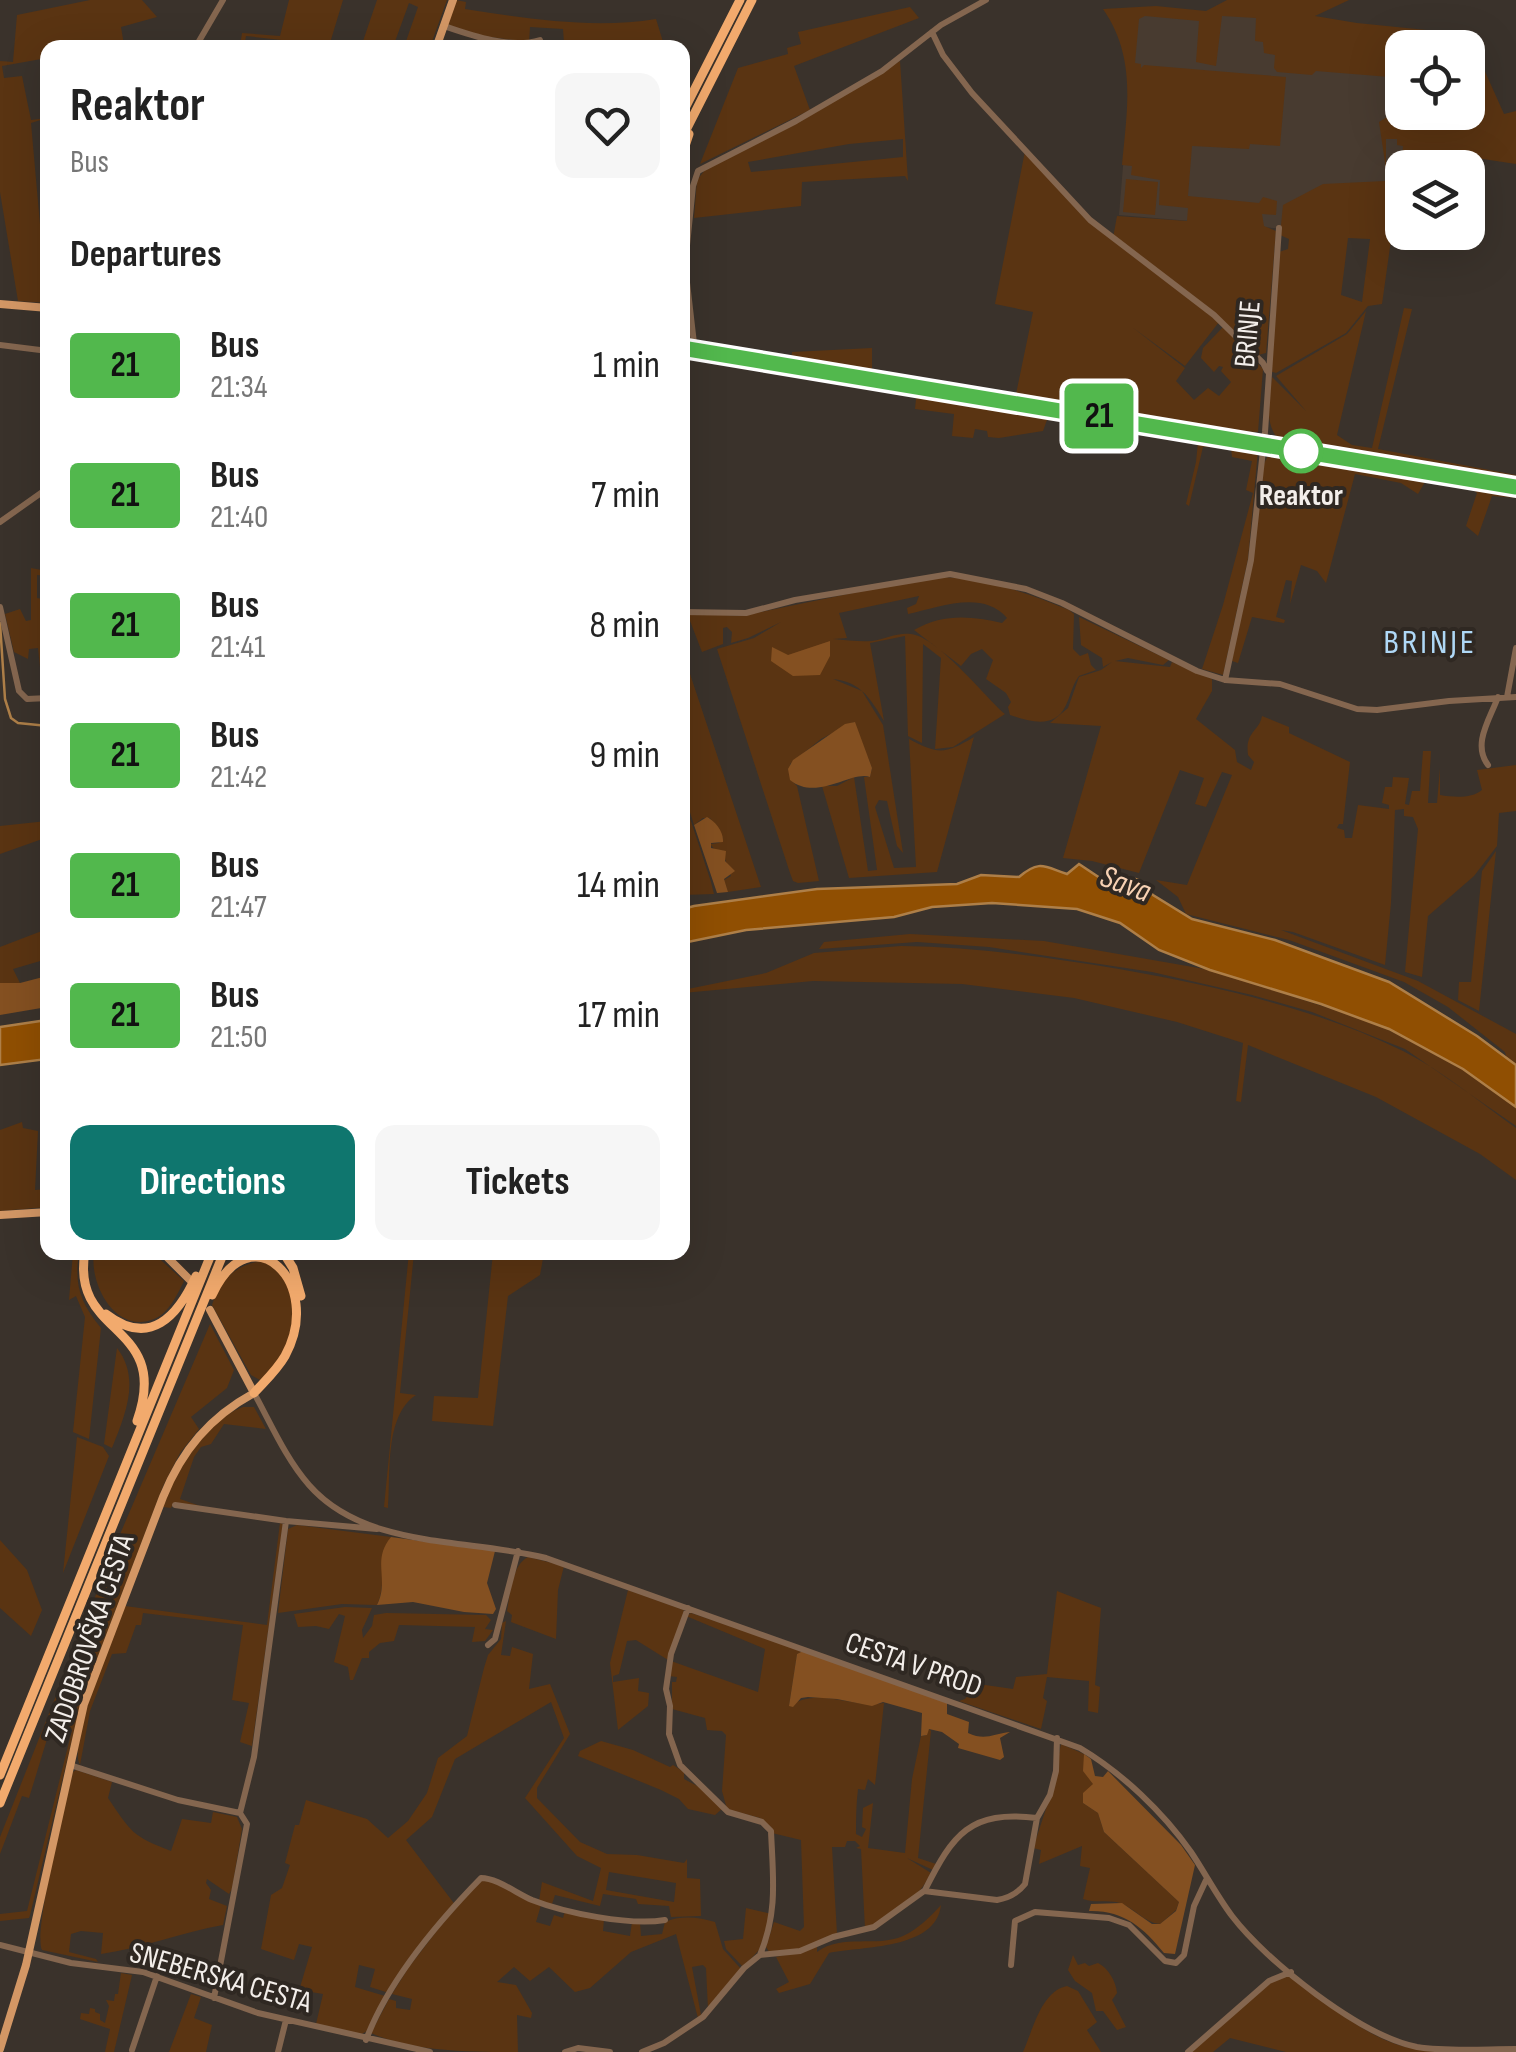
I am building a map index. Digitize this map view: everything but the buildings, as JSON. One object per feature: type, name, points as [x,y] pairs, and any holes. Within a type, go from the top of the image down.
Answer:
[{"type":"highway","points":[[690,110],[740,0]]},
{"type":"highway","points":[[690,112],[752,0]]},
{"type":"highway","points":[[86,1260],[82,1278],[88,1298],[100,1316],[133,1344],[144,1367],[144,1400],[132,1434],[130,1454]]},
{"type":"highway","points":[[88,1260],[88,1279],[97,1302],[116,1321],[142,1328],[160,1324],[175,1312],[207,1260]]},
{"type":"highway","points":[[0,1775],[209,1260]]},
{"type":"highway","points":[[0,1803],[221,1260]]},
{"type":"highway","points":[[197,1318],[208,1306],[218,1282],[235,1265],[254,1260]]},
{"type":"highway","points":[[254,1393],[278,1366],[293,1336],[295,1295],[284,1270],[266,1260]]},
{"type":"highway","points":[[254,1393],[280,1373],[300,1330],[298,1284],[287,1260]]},
{"type":"main road","points":[[439,40],[453,0]]},
{"type":"main road","points":[[0,304],[40,307]]},
{"type":"main road","points":[[690,353],[935,388],[1516,486]]},
{"type":"main road","points":[[0,1215],[40,1212]]},
{"type":"main road","points":[[170,1260],[190,1280]]},
{"type":"main road","points":[[210,1310],[254,1393]]},
{"type":"main road","name":"ZADOBROVŠKA CESTA","points":[[0,2049],[29,1954],[89,1688],[170,1478],[206,1427],[254,1393]]},
{"type":"street","points":[[199,40],[223,0]]},
{"type":"street","points":[[690,216],[698,171],[882,71],[932,32],[986,0]]},
{"type":"street","points":[[444,26],[494,40]]},
{"type":"street","points":[[932,32],[972,93],[1090,220],[1214,315],[1263,363],[1266,371]]},
{"type":"street","name":"BRINJE","points":[[1225,680],[1251,560],[1264,444],[1266,371],[1279,228]]},
{"type":"street","points":[[690,309],[695,353]]},
{"type":"street","points":[[0,345],[40,350]]},
{"type":"street","points":[[0,522],[40,494]]},
{"type":"street","points":[[690,612],[728,614],[922,576],[964,576],[1026,589],[1062,603],[1184,665],[1225,680],[1280,684],[1334,703],[1377,710],[1516,698]]},
{"type":"street","points":[[0,607],[20,691],[26,698],[40,698]]},
{"type":"street","points":[[1488,764],[1480,750],[1481,741],[1502,697],[1516,648]]},
{"type":"street","name":"CESTA V PROD","points":[[254,1393],[310,1486],[343,1512],[380,1529],[518,1551],[606,1578],[1057,1738],[1100,1760],[1152,1807],[1188,1849],[1244,1930],[1338,2010],[1396,2042],[1420,2048],[1516,2049]]},
{"type":"street","points":[[175,1505],[367,1531],[380,1529]]},
{"type":"street","points":[[214,1998],[246,1824],[240,1813],[254,1757],[286,1521]]},
{"type":"street","points":[[488,1645],[494,1639],[518,1551]]},
{"type":"street","points":[[642,2052],[703,2017],[760,1954],[773,1920],[771,1832],[762,1822],[732,1814],[691,1778],[680,1766],[670,1734],[668,1673],[677,1630],[688,1608]]},
{"type":"street","points":[[924,1891],[1008,1898],[1025,1884],[1037,1818],[1050,1795],[1056,1771],[1057,1738]]},
{"type":"street","points":[[70,1766],[178,1800],[240,1813]]},
{"type":"street","points":[[760,1954],[800,1951],[833,1937],[874,1927],[924,1891],[948,1846],[964,1830],[999,1816],[1037,1818]]},
{"type":"street","points":[[366,2040],[411,1960],[481,1878],[542,1904],[634,1922],[666,1920]]},
{"type":"street","points":[[1010,1964],[1015,1920],[1034,1912],[1088,1915],[1129,1925],[1166,1962],[1176,1963],[1184,1955],[1194,1906],[1207,1878]]},
{"type":"street","name":"SNEBERSKA CESTA","points":[[0,1945],[29,1954],[157,1976],[286,2020],[430,2052]]},
{"type":"street","points":[[1188,2052],[1269,1981],[1291,1972]]},
{"type":"street","points":[[132,2050],[157,1976]]},
{"type":"street","points":[[278,2052],[286,2020]]},
{"type":"street","points":[[565,2052],[578,2048],[610,2052]]},
{"type":"shaded area","points":[[90,0],[142,0],[157,17],[121,27],[123,40],[40,40],[40,59],[2,66],[4,78],[22,76],[31,120],[40,119],[31,123],[40,224],[40,303],[18,301],[0,192],[0,61],[13,62],[17,15]]},
{"type":"shaded area","points":[[289,0],[343,0],[331,40],[246,36],[241,40],[242,33],[280,36]]},
{"type":"shaded area","points":[[377,0],[447,0],[433,40],[406,40],[418,7],[409,3],[396,40],[363,40]]},
{"type":"shaded area","points":[[456,0],[466,2],[465,9],[560,22],[656,19],[662,40],[564,40],[563,29],[530,27],[529,40],[513,40],[482,36],[448,25]]},
{"type":"shaded area","points":[[1227,0],[1349,0],[1315,16],[1426,30],[1385,30],[1385,77],[1316,71],[1312,75],[1277,72],[1275,55],[1264,53],[1263,42],[1255,41],[1256,18],[1222,16],[1216,66],[1196,62],[1199,21],[1145,16],[1139,19],[1135,63],[1141,64],[1141,68],[1144,65],[1286,77],[1280,146],[1192,146],[1188,196],[1259,203],[1263,197],[1277,201],[1276,215],[1262,214],[1264,226],[1276,231],[1266,353],[1258,355],[1225,322],[1113,238],[1117,216],[1187,221],[1188,208],[1159,205],[1160,180],[1131,175],[1132,166],[1122,165],[1127,104],[1125,65],[1114,27],[1103,9],[1156,6],[1206,11]]},
{"type":"shaded area","points":[[910,7],[919,18],[794,66],[810,110],[700,164],[738,68],[788,54],[787,48],[801,44],[798,32]]},
{"type":"shaded area","points":[[1136,8],[1418,30],[1385,30],[1385,130],[1435,130],[1418,150],[1385,150],[1385,237],[1119,215]]},
{"type":"shaded area","points":[[900,61],[908,181],[905,176],[802,182],[801,206],[694,218],[697,180],[705,170]],"holes":[[[903,139],[903,157],[751,172],[748,162]]]},
{"type":"shaded area","points":[[1485,72],[1504,114],[1516,111],[1516,164],[1485,159],[1485,150],[1403,150],[1397,139],[1386,139],[1385,162],[1379,122],[1385,118],[1385,130],[1485,130]]},
{"type":"shaded area","points":[[1025,151],[1094,226],[1219,322],[1185,366],[1132,327],[1185,368],[1176,381],[1194,400],[1208,388],[1219,396],[1231,382],[1221,371],[1223,367],[1214,372],[1201,358],[1203,348],[1222,328],[1263,369],[1258,432],[1205,430],[791,360],[792,352],[872,348],[872,370],[1016,394],[1033,312],[995,304]]},
{"type":"shaded area","points":[[1126,179],[1158,182],[1155,215],[1123,212]]},
{"type":"shaded area","points":[[1385,181],[1385,250],[1390,250],[1382,304],[1368,306],[1346,333],[1276,373],[1269,371],[1279,252],[1288,249],[1289,239],[1280,235],[1283,205],[1323,184]],"holes":[[[1348,238],[1370,239],[1362,302],[1341,295]]]},
{"type":"shaded area","points":[[1404,308],[1412,309],[1378,449],[1516,475],[1516,482],[1281,442],[1275,435],[1269,411],[1272,377],[1306,411],[1276,376],[1347,334],[1366,311],[1337,435],[1352,445],[1372,448]]},
{"type":"shaded area","points":[[917,389],[1176,432],[1258,450],[1248,559],[1223,675],[1202,669],[1253,493],[1246,490],[1252,461],[1232,457],[1231,448],[1203,447],[1189,506],[1186,504],[1198,442],[1103,425],[1100,436],[1066,438],[1067,422],[1047,420],[1043,431],[999,438],[975,429],[973,438],[952,436],[954,414],[915,409]]},
{"type":"shaded area","points":[[1270,451],[1301,460],[1317,458],[1516,491],[1516,498],[1492,496],[1478,536],[1466,526],[1477,493],[1474,490],[1425,482],[1418,494],[1401,483],[1355,474],[1326,583],[1317,571],[1301,565],[1290,604],[1292,581],[1286,580],[1276,617],[1284,623],[1252,617],[1238,663],[1232,661],[1263,483],[1262,468]]},
{"type":"shaded area","points":[[31,568],[40,570],[40,667],[38,648],[29,649],[28,659],[14,652],[5,614],[20,609],[26,621],[31,620]]},
{"type":"shaded area","points":[[930,577],[983,582],[1069,610],[1074,614],[1073,649],[1080,656],[1088,653],[1096,670],[1079,676],[1061,713],[1048,721],[1010,715],[1011,702],[1006,693],[986,679],[993,660],[982,649],[971,654],[961,666],[937,648],[1005,714],[953,747],[935,749],[956,747],[974,737],[937,872],[849,878],[822,786],[837,786],[854,777],[868,871],[877,870],[864,777],[870,777],[872,768],[854,722],[821,739],[790,764],[790,779],[797,786],[819,881],[798,883],[790,873],[717,649],[754,638],[781,622],[731,643],[732,632],[723,628],[723,644],[702,652],[690,613],[741,616]],"holes":[[[919,596],[916,604],[907,608],[908,614],[973,602],[997,609],[1007,618],[1002,623],[947,618],[914,630],[933,644],[911,634],[872,641],[833,639],[847,638],[839,613]],[[905,636],[908,736],[922,743],[923,644],[941,658],[935,749],[909,739],[916,867],[894,868],[875,807],[879,800],[887,801],[897,846],[903,853],[883,725],[862,691],[884,721],[870,643]]]},
{"type":"shaded area","points":[[1079,617],[1169,660],[1163,665],[1128,658],[1115,661],[1170,667],[1172,662],[1212,679],[1212,691],[1196,719],[1235,750],[1237,762],[1251,770],[1254,762],[1248,755],[1248,741],[1262,716],[1350,762],[1343,824],[1337,828],[1344,830],[1345,838],[1352,838],[1358,805],[1389,809],[1389,805],[1382,803],[1385,787],[1392,787],[1393,777],[1409,778],[1405,804],[1409,805],[1412,791],[1420,791],[1423,751],[1431,751],[1428,803],[1437,803],[1440,768],[1440,795],[1462,797],[1482,790],[1477,770],[1516,765],[1516,811],[1499,813],[1497,846],[1474,876],[1428,916],[1422,977],[1405,972],[1418,829],[1413,817],[1404,816],[1404,809],[1395,810],[1385,965],[1281,930],[1418,981],[1516,1034],[1516,1065],[1448,1007],[1404,982],[1289,940],[1186,914],[1178,897],[1156,880],[1187,885],[1232,775],[1222,772],[1206,807],[1195,804],[1204,778],[1180,770],[1139,873],[1063,858],[1101,726],[1050,723],[1068,708],[1079,677],[1101,670],[1112,662],[1103,667],[1102,658],[1081,645]]},
{"type":"shaded area","points":[[830,641],[830,656],[820,675],[793,676],[771,661],[772,647],[788,655]]},
{"type":"shaded area","points":[[690,674],[761,887],[728,892],[724,880],[731,876],[722,850],[716,851],[710,844],[723,838],[710,818],[694,825],[690,812]]},
{"type":"shaded area","points":[[855,722],[872,768],[870,777],[811,788],[790,780],[788,769],[793,760],[845,724]]},
{"type":"shaded area","points":[[707,817],[723,838],[723,842],[711,843],[711,848],[726,851],[725,861],[735,871],[724,879],[728,892],[717,893],[694,825]]},
{"type":"shaded area","points":[[690,818],[711,882],[714,894],[690,895]]},
{"type":"shaded area","points":[[40,822],[40,840],[0,854],[0,826]]},
{"type":"shaded area","points":[[1496,851],[1479,1011],[1458,1000],[1459,982],[1471,982],[1482,871]]},
{"type":"shaded area","points":[[40,932],[40,961],[13,969],[20,983],[0,983],[0,947]]},
{"type":"shaded area","points":[[910,934],[1044,941],[1210,970],[1375,1023],[1463,1069],[1516,1107],[1516,1126],[1405,1049],[1312,1012],[1252,995],[1152,972],[989,947],[917,942],[819,949],[824,942]]},
{"type":"shaded area","points":[[901,946],[1011,953],[1192,983],[1335,1022],[1418,1059],[1516,1128],[1516,1180],[1480,1154],[1376,1097],[1248,1045],[1241,1102],[1236,1101],[1243,1043],[1177,1022],[1074,998],[962,984],[813,981],[690,992],[690,989],[766,973],[814,953]]},
{"type":"shaded area","points":[[40,978],[40,1008],[0,1015],[0,983]]},
{"type":"shaded area","points":[[22,1122],[23,1128],[38,1131],[35,1190],[40,1190],[40,1208],[0,1211],[0,1130]]},
{"type":"shaded area","points":[[72,1260],[78,1260],[78,1284],[83,1301],[101,1328],[89,1439],[73,1432],[85,1317],[76,1296],[69,1300]]},
{"type":"shaded area","points":[[94,1260],[161,1260],[184,1281],[172,1303],[159,1316],[140,1322],[127,1320],[108,1303]]},
{"type":"shaded area","points":[[408,1260],[413,1260],[400,1393],[416,1395],[406,1404],[394,1431],[388,1508],[384,1507]]},
{"type":"shaded area","points":[[492,1260],[543,1260],[540,1275],[508,1296],[493,1426],[432,1421],[434,1396],[478,1398]]},
{"type":"shaded area","points":[[262,1261],[287,1285],[292,1318],[282,1352],[260,1380],[251,1375],[212,1305],[230,1275]]},
{"type":"shaded area","points":[[210,1324],[234,1370],[227,1388],[191,1417],[199,1429],[180,1453],[163,1486],[82,1698],[29,1918],[0,1921],[0,1914],[27,1911],[72,1730],[54,1723],[51,1726],[29,1798],[22,1796],[0,1854],[0,1837],[118,1539]]},
{"type":"shaded area","points":[[117,1348],[128,1372],[129,1385],[126,1410],[112,1448],[104,1444]]},
{"type":"shaded area","points":[[243,1407],[254,1407],[266,1429],[224,1424],[211,1444],[201,1447],[180,1499],[206,1508],[173,1503],[171,1508],[163,1507],[176,1477],[203,1435]]},
{"type":"shaded area","points":[[77,1437],[103,1447],[109,1456],[63,1573]]},
{"type":"shaded area","points":[[280,1523],[283,1524],[252,1746],[240,1742],[249,1703],[232,1700],[243,1625],[143,1613],[126,1653],[112,1654],[90,1711],[80,1765],[80,1734],[86,1712],[125,1606],[267,1625]]},
{"type":"shaded area","points":[[297,1525],[391,1537],[384,1553],[377,1605],[342,1604],[278,1613],[288,1529]]},
{"type":"shaded area","points":[[391,1537],[495,1551],[487,1583],[496,1609],[493,1614],[413,1602],[377,1605],[382,1587],[382,1554]]},
{"type":"shaded area","points":[[0,1540],[27,1570],[42,1610],[31,1636],[0,1608]]},
{"type":"shaded area","points":[[528,1557],[564,1566],[558,1590],[556,1639],[511,1622],[512,1615],[507,1611],[515,1573]]},
{"type":"shaded area","points":[[628,1590],[684,1610],[668,1660],[636,1640],[627,1641],[619,1674],[613,1676],[613,1682],[639,1678],[638,1691],[649,1693],[648,1706],[618,1730],[610,1663]]},
{"type":"shaded area","points":[[1057,1591],[1101,1608],[1095,1685],[1100,1687],[1098,1713],[1088,1711],[1089,1681],[1047,1677],[1041,1729],[959,1701],[978,1684],[1013,1689],[1016,1677],[1047,1674]]},
{"type":"shaded area","points":[[345,1607],[372,1608],[362,1630],[363,1638],[374,1615],[386,1613],[486,1615],[491,1620],[485,1629],[493,1630],[485,1641],[472,1642],[475,1627],[399,1625],[394,1641],[380,1643],[369,1652],[369,1658],[362,1658],[350,1680],[348,1667],[334,1662],[345,1616],[339,1614],[329,1629],[298,1627],[294,1614]]},
{"type":"shaded area","points":[[691,1613],[803,1651],[797,1654],[789,1706],[812,1698],[884,1703],[875,1785],[868,1779],[865,1790],[858,1789],[857,1795],[856,1834],[862,1837],[866,1829],[862,1827],[863,1808],[873,1803],[868,1848],[905,1853],[912,1779],[921,1736],[931,1731],[918,1858],[936,1864],[933,1870],[907,1858],[931,1873],[912,1899],[865,1929],[861,1849],[856,1848],[860,1846],[855,1841],[847,1841],[845,1847],[832,1847],[837,1934],[796,1951],[770,1953],[766,1947],[774,1922],[800,1931],[804,1927],[801,1840],[772,1833],[760,1818],[727,1809],[722,1791],[726,1735],[707,1730],[705,1718],[672,1709],[672,1682],[677,1677],[669,1676],[671,1661],[758,1692],[765,1649],[686,1616]]},
{"type":"shaded area","points":[[506,1621],[501,1655],[510,1656],[512,1647],[533,1654],[529,1689],[550,1684],[570,1734],[537,1788],[537,1798],[580,1842],[607,1854],[684,1863],[687,1859],[687,1878],[700,1879],[701,1916],[671,1917],[669,1906],[638,1904],[636,1899],[603,1894],[600,1906],[555,1895],[552,1904],[539,1901],[542,1882],[593,1901],[601,1868],[577,1856],[525,1798],[564,1738],[551,1702],[455,1759],[432,1817],[406,1840],[456,1906],[389,1993],[370,1987],[375,1969],[359,1965],[355,1987],[385,1996],[367,2031],[360,2035],[316,2024],[323,1994],[298,1994],[312,1947],[299,1944],[294,1960],[261,1949],[271,1895],[282,1888],[290,1865],[285,1863],[295,1825],[299,1825],[306,1800],[367,1819],[388,1838],[408,1821],[427,1793],[438,1758],[467,1736],[488,1655],[501,1639],[502,1623]],"holes":[[[609,1872],[676,1883],[674,1902],[606,1890]]]},
{"type":"shaded area","points":[[803,1651],[947,1703],[947,1714],[969,1722],[968,1733],[984,1737],[1010,1732],[1000,1738],[1004,1757],[1000,1760],[958,1748],[959,1744],[942,1732],[929,1729],[927,1735],[921,1736],[922,1713],[883,1702],[872,1706],[808,1697],[789,1706],[797,1654]]},
{"type":"shaded area","points":[[601,1741],[673,1765],[684,1772],[684,1779],[723,1808],[715,1815],[688,1809],[661,1790],[578,1756],[580,1751]]},
{"type":"shaded area","points":[[1061,1744],[1084,1754],[1094,1784],[1083,1803],[1098,1813],[1104,1832],[1179,1902],[1160,1924],[1122,1904],[1083,1899],[1090,1868],[1080,1866],[1082,1846],[1039,1864],[1041,1850],[1033,1848],[1051,1794]]},
{"type":"shaded area","points":[[1084,1754],[1091,1759],[1095,1776],[1103,1777],[1108,1771],[1181,1845],[1195,1865],[1175,1954],[1164,1953],[1140,1928],[1122,1917],[1089,1911],[1091,1904],[1122,1903],[1152,1924],[1160,1924],[1176,1911],[1179,1902],[1104,1832],[1098,1813],[1083,1803],[1083,1793],[1093,1784],[1083,1771]]},
{"type":"shaded area","points":[[76,1770],[112,1782],[108,1798],[128,1826],[140,1837],[171,1851],[182,1819],[211,1823],[213,1812],[237,1817],[242,1829],[232,1889],[229,1894],[207,1879],[206,1883],[211,1890],[209,1899],[227,1906],[223,1925],[101,1954],[103,1933],[71,1934],[69,1952],[98,1962],[42,1950],[46,1894]]},
{"type":"shaded area","points":[[488,1879],[541,1905],[536,1922],[550,1926],[554,1915],[563,1918],[565,1911],[604,1919],[603,1931],[630,1936],[632,1922],[640,1923],[641,1936],[662,1934],[665,1922],[677,1918],[715,1922],[723,1949],[741,1969],[708,2009],[706,1968],[692,1967],[701,2015],[698,2018],[676,1934],[631,1952],[590,1988],[575,1992],[549,1967],[530,1981],[514,1967],[497,1982],[516,1985],[532,2013],[531,2018],[517,2015],[518,2052],[424,2047],[371,2033],[389,1999],[396,2001],[396,2008],[410,2010],[412,1999],[392,1994],[417,1954],[478,1882]]},
{"type":"shaded area","points":[[941,1905],[936,1920],[912,1938],[829,1953],[810,1984],[779,1993],[776,1989],[789,1982],[776,1957],[817,1947],[817,1952],[838,1943],[903,1936]]},
{"type":"shaded area","points":[[746,1908],[772,1914],[759,1950],[743,1967],[726,1949],[724,1941],[743,1939]]},
{"type":"shaded area","points":[[1073,1955],[1078,1965],[1098,1963],[1108,1972],[1117,1993],[1112,2000],[1126,2027],[1117,2030],[1103,2011],[1096,2011],[1092,1993],[1075,1981],[1068,1970]]},
{"type":"shaded area","points":[[121,1973],[132,1975],[114,2052],[105,2052],[110,2029],[80,2019],[81,2013],[89,2014],[90,2008],[95,2009],[105,2023],[109,2006],[106,2000],[114,2001],[118,1994]]},
{"type":"shaded area","points":[[1291,1976],[1363,2028],[1394,2044],[1473,2052],[1286,2052],[1230,2038],[1213,2052],[1190,2052],[1275,1978]]},
{"type":"shaded area","points":[[1067,1986],[1078,1991],[1097,2022],[1087,2030],[1101,2052],[1023,2052],[1044,2003]]},
{"type":"shaded area","points":[[191,1994],[201,1997],[194,2018],[212,2025],[206,2052],[169,2052]]},
{"type":"water","name":"Sava","points":[[1079,864],[1106,882],[1115,883],[1122,875],[1139,880],[1153,895],[1192,919],[1275,940],[1389,982],[1516,1065],[1516,1107],[1463,1069],[1389,1029],[1210,970],[1159,950],[1120,923],[1077,909],[992,903],[932,907],[894,917],[746,930],[690,942],[690,907],[694,906],[817,889],[957,884],[981,875],[1019,877],[1038,866],[1067,874]]},
{"type":"water","points":[[40,1021],[40,1060],[0,1065],[0,1027]]},
{"type":"waterway","points":[[0,623],[5,699],[11,718],[18,723],[40,725]]},
{"type":"bus line","name":"21","points":[[690,349],[1516,487]]},
{"type":"place","name":"Reaktor","points":[[1301,451]]},
{"type":"district","name":"BRINJE","points":[[1430,641]]}]
